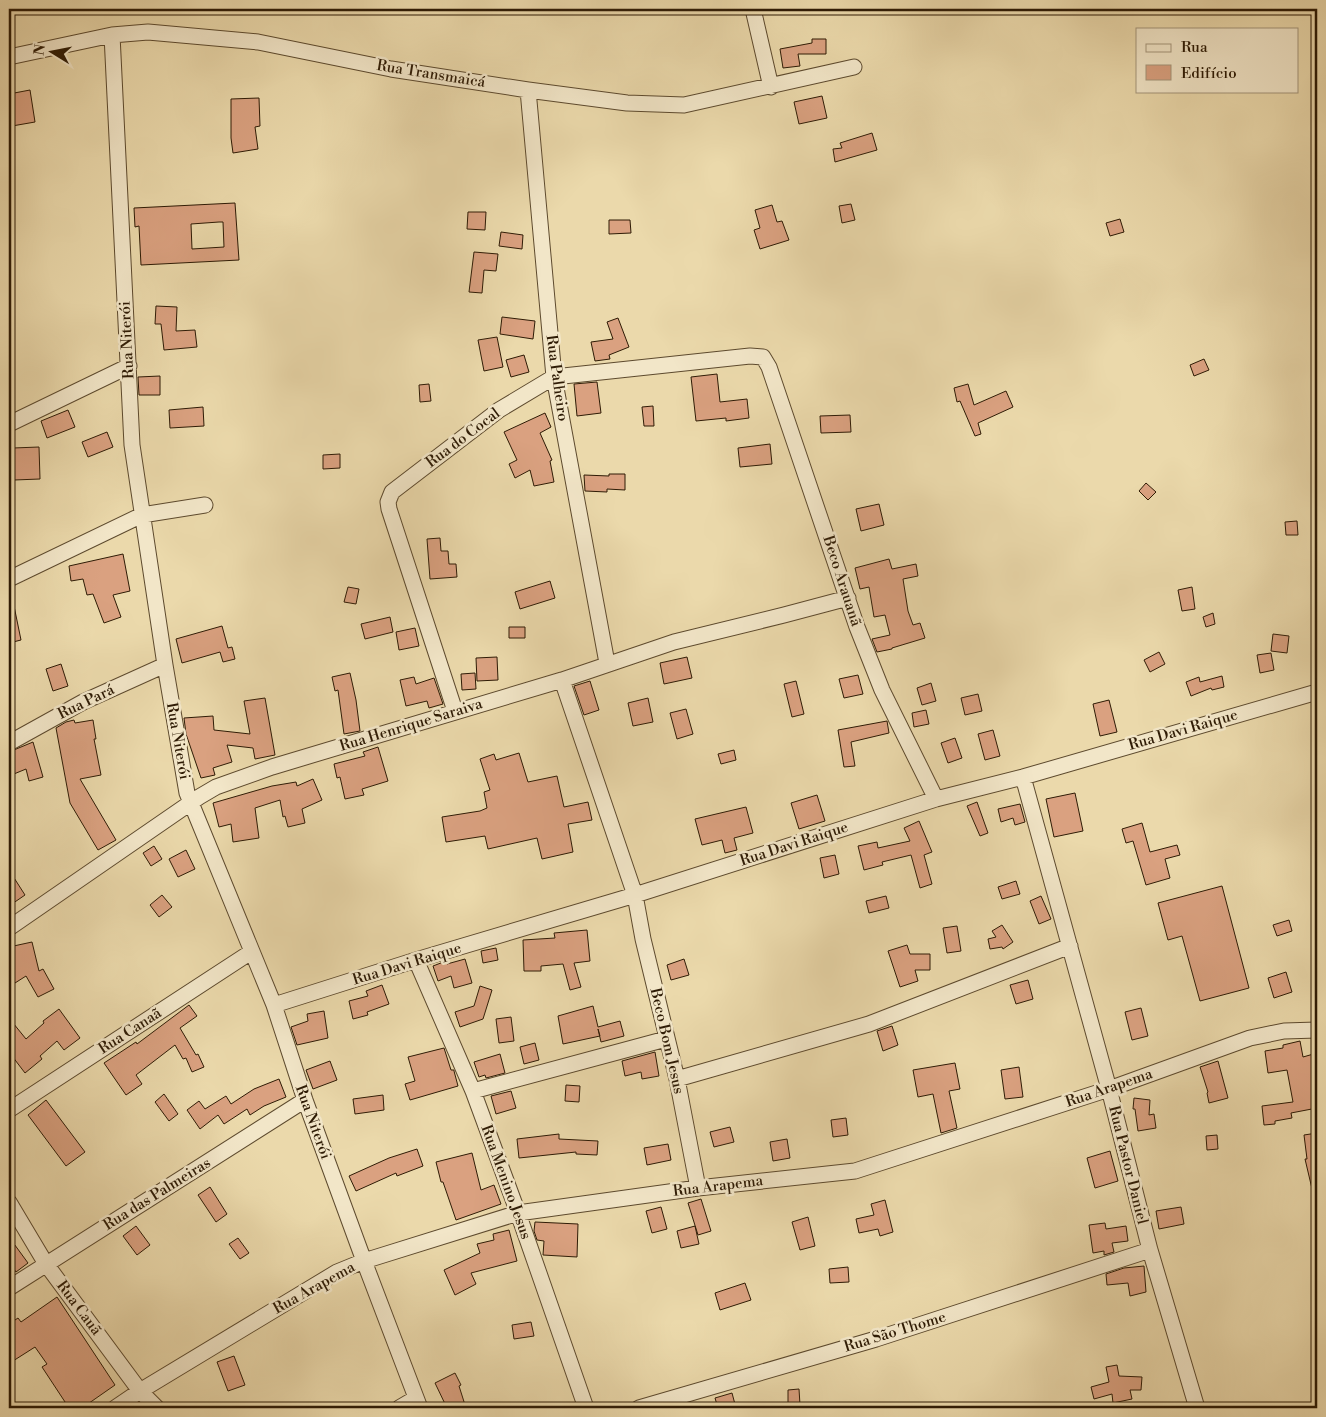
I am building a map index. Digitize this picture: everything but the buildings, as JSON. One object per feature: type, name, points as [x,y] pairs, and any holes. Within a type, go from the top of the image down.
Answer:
[{"type":"street","points":[[753,9],[771,87]]},
{"type":"street","name":"Rua Transmaicá","points":[[9,58],[112,35],[148,32],[258,42],[391,68],[528,90],[626,103],[659,105],[684,105],[854,67]]},
{"type":"street","name":"Rua Niterói","points":[[112,35],[132,445],[165,665],[190,803],[274,1005],[305,1100],[418,1403]]},
{"type":"street","name":"Rua Palheiro","points":[[528,90],[554,377],[607,663]]},
{"type":"street","name":"Rua do Cocal","points":[[455,711],[389,509],[392,492],[499,410],[554,377],[750,356],[763,357]]},
{"type":"street","name":"Beco Arauanã","points":[[763,357],[769,366],[857,627],[882,690],[936,799]]},
{"type":"street","points":[[9,424],[129,366]]},
{"type":"street","points":[[9,579],[142,515],[206,505]]},
{"type":"street","name":"Rua Henrique Saraiva","points":[[9,928],[216,787],[272,767],[562,680],[607,663],[674,642],[784,616],[848,598]]},
{"type":"street","name":"Rua Pará","points":[[9,743],[83,702],[165,665]]},
{"type":"street","name":"Beco Bom Jesus","points":[[562,680],[635,895],[643,939],[677,1079],[698,1188]]},
{"type":"street","name":"Rua Davi Raique","points":[[274,1005],[416,960],[635,895],[936,799],[1317,692]]},
{"type":"street","name":"Rua Pastor Daniel","points":[[1023,776],[1110,1089],[1150,1250],[1197,1408]]},
{"type":"street","points":[[677,1079],[869,1024],[1070,946]]},
{"type":"street","name":"Rua Canaã","points":[[9,1110],[251,952]]},
{"type":"street","name":"Rua Menino Jesus","points":[[416,960],[473,1091],[586,1408]]},
{"type":"street","name":"Rua Arapema","points":[[115,1408],[338,1272],[364,1261],[518,1213],[698,1188],[855,1171],[1110,1089],[1250,1038],[1284,1031],[1317,1030]]},
{"type":"street","points":[[473,1091],[666,1039]]},
{"type":"street","name":"Rua das Palmeiras","points":[[9,1288],[305,1100]]},
{"type":"street","name":"Rua Cauã","points":[[9,1202],[46,1264],[140,1391],[157,1408]]},
{"type":"street","name":"Rua São Thome","points":[[639,1408],[876,1339],[1150,1250]]},
{"type":"street","points":[[399,1408],[418,1403]]}]
